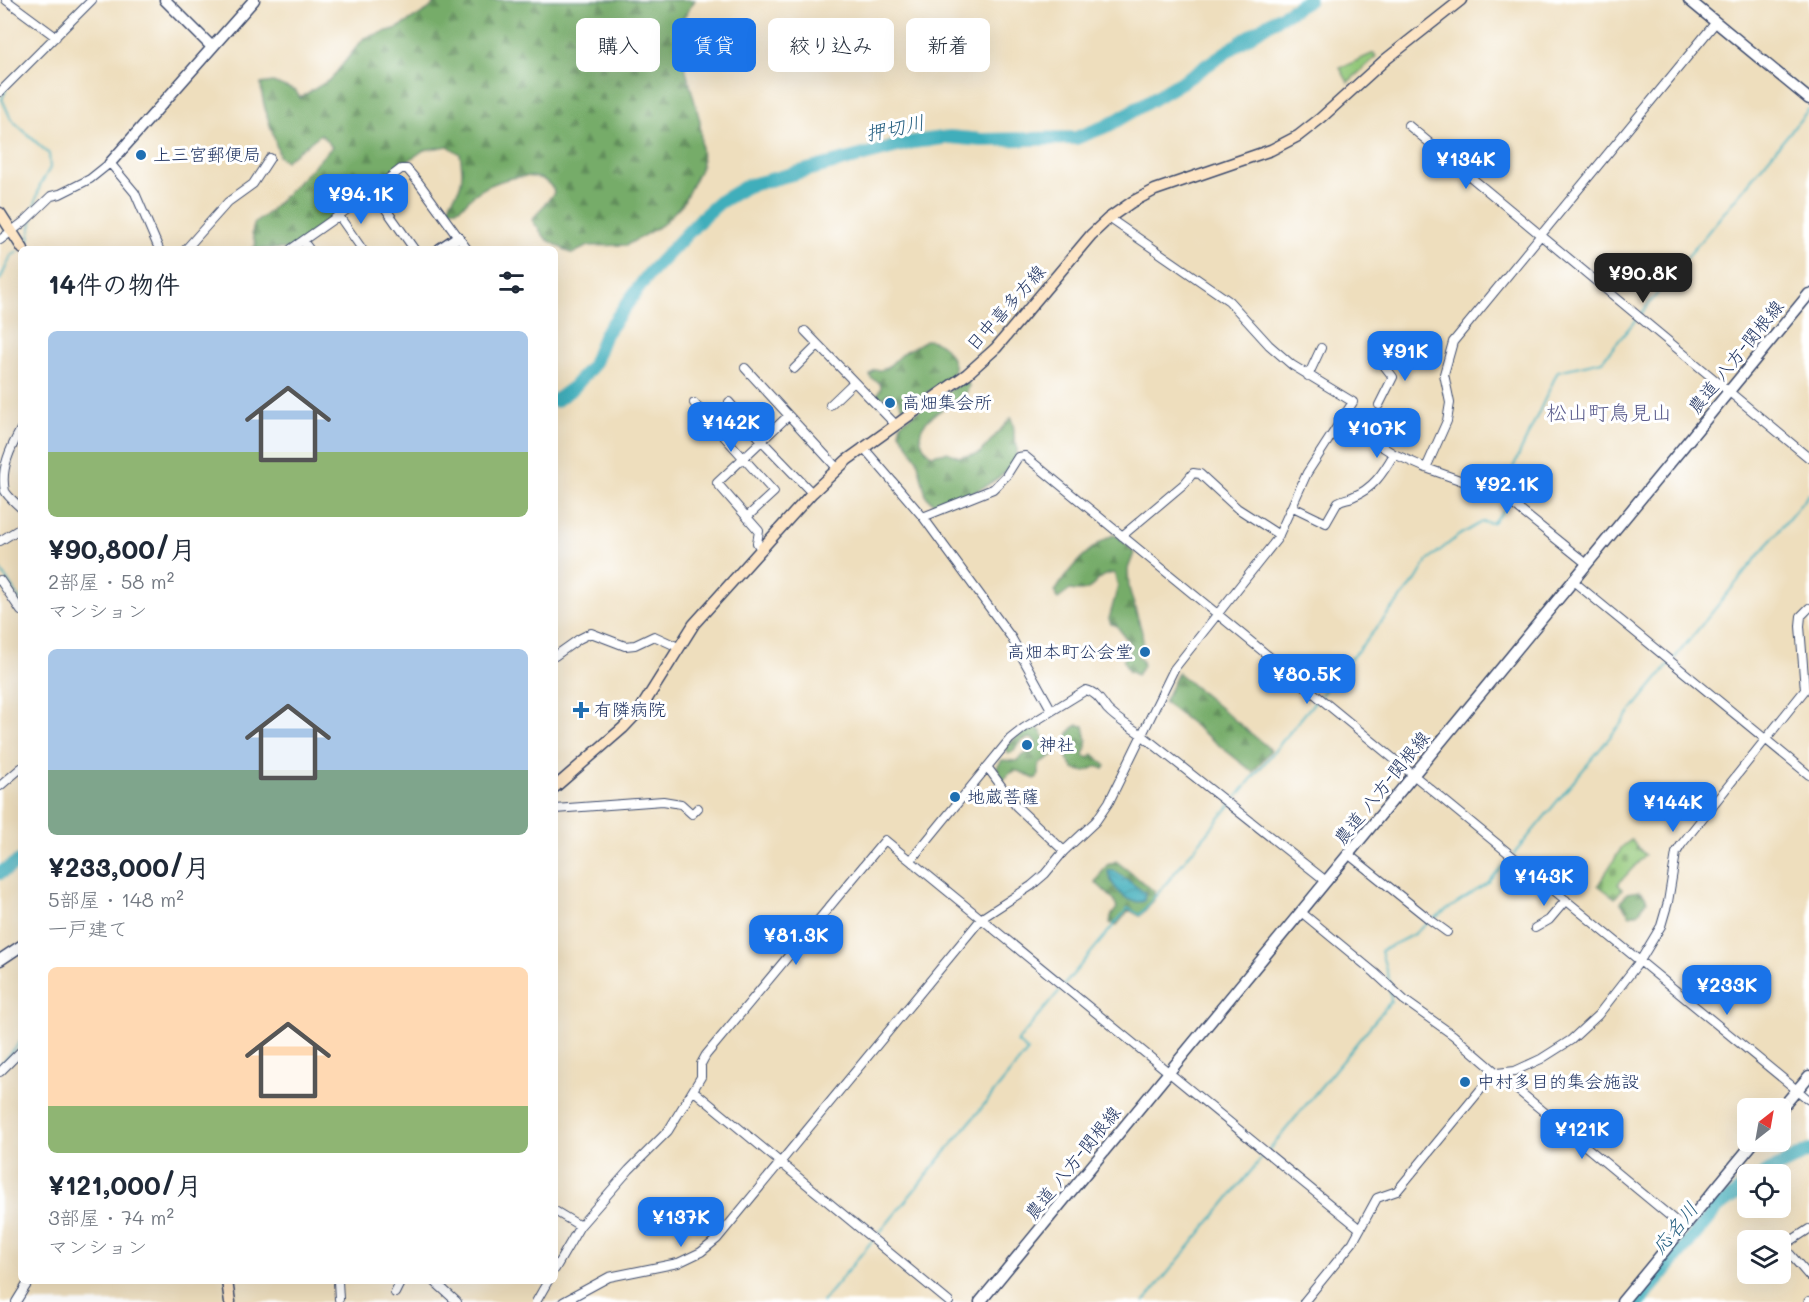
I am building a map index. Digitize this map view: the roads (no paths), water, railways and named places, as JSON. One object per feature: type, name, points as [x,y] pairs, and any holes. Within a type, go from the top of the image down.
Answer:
[{"type":"main road","name":"日中喜多方線","points":[[558,784],[633,718],[694,624],[812,493],[863,447],[967,374],[996,348],[1091,235],[1109,218],[1155,190],[1271,150],[1298,136],[1311,127],[1381,63],[1461,0]]},
{"type":"main road","points":[[0,213],[21,246]]},
{"type":"main road","points":[[227,1284],[230,1302]]},
{"type":"street","points":[[6,0],[56,37]]},
{"type":"street","points":[[0,92],[92,0]]},
{"type":"street","points":[[165,0],[212,47]]},
{"type":"street","points":[[0,240],[51,196],[90,179],[110,163],[254,0]]},
{"type":"street","points":[[1689,0],[1809,99]]},
{"type":"street","points":[[1426,468],[1447,421],[1450,403],[1444,374],[1453,342],[1716,22]]},
{"type":"street","points":[[1408,125],[1809,458]]},
{"type":"street","points":[[189,246],[228,202],[254,184],[270,158]]},
{"type":"street","points":[[110,163],[135,193],[158,246]]},
{"type":"street","points":[[296,246],[401,169],[407,169],[465,246]]},
{"type":"street","points":[[373,190],[412,246]]},
{"type":"street","points":[[339,216],[360,246]]},
{"type":"street","points":[[562,1302],[609,1277],[678,1263],[701,1252],[717,1239],[982,918],[1031,886],[1096,821],[1109,802],[1143,736],[1174,669],[1280,535],[1316,457],[1342,422],[1353,402],[1292,365],[1269,345],[1229,301],[1109,218]]},
{"type":"street","points":[[444,246],[458,237]]},
{"type":"street","points":[[303,241],[307,246]]},
{"type":"street","name":"農道 八方-関根線","points":[[980,1302],[1809,294]]},
{"type":"street","points":[[805,331],[895,424]]},
{"type":"street","points":[[794,369],[818,345]]},
{"type":"street","points":[[1308,376],[1321,348]]},
{"type":"street","points":[[1379,405],[1393,377],[1382,363]]},
{"type":"street","points":[[745,368],[838,469]]},
{"type":"street","points":[[830,405],[854,382]]},
{"type":"street","points":[[729,402],[762,441],[812,493]]},
{"type":"street","points":[[694,403],[774,492],[748,516]]},
{"type":"street","points":[[761,549],[757,543],[759,531],[717,483],[788,416]]},
{"type":"street","points":[[1342,422],[1394,454],[1496,493],[1587,564]]},
{"type":"street","points":[[18,434],[3,459],[2,475],[6,493],[18,505]]},
{"type":"street","points":[[863,447],[922,517],[1011,637],[1052,711]]},
{"type":"street","points":[[1293,507],[1326,523],[1338,502],[1353,497],[1375,483],[1394,454]]},
{"type":"street","points":[[922,517],[993,489],[1006,476],[1018,457],[1025,456],[1809,1100]]},
{"type":"street","points":[[1122,536],[1194,473],[1200,474],[1237,508],[1280,535]]},
{"type":"street","points":[[0,541],[18,530]]},
{"type":"street","points":[[0,580],[18,607]]},
{"type":"street","points":[[1574,581],[1809,775]]},
{"type":"street","points":[[1304,1302],[1353,1242],[1377,1198],[1397,1191],[1491,1077],[1497,1073],[1515,1071],[1541,1059],[1570,1040],[1598,1015],[1640,961],[1663,918],[1676,853],[1805,690],[1800,626],[1801,616],[1809,608]]},
{"type":"street","points":[[558,654],[591,633],[625,646],[635,645],[654,636],[678,647]]},
{"type":"street","points":[[911,861],[1010,739],[1089,690],[1118,719],[1143,736],[1326,881]]},
{"type":"street","points":[[988,768],[1016,806],[1064,851]]},
{"type":"street","points":[[0,786],[18,771]]},
{"type":"street","points":[[558,809],[663,801],[681,804],[692,814],[699,808]]},
{"type":"street","points":[[558,1264],[580,1226],[629,1170],[668,1131],[701,1077],[701,1064],[706,1055],[885,840],[1360,1229]]},
{"type":"street","points":[[1348,854],[1447,932]]},
{"type":"street","points":[[1535,928],[1549,920],[1566,900]]},
{"type":"street","points":[[1301,912],[1404,1000],[1453,1035],[1683,1227]]},
{"type":"street","points":[[0,960],[18,948]]},
{"type":"street","points":[[0,1072],[18,1055]]},
{"type":"street","points":[[1790,1098],[1809,1076]]},
{"type":"street","points":[[694,1091],[948,1302]]},
{"type":"street","points":[[1622,1302],[1746,1152]]},
{"type":"street","points":[[558,1213],[580,1226]]},
{"type":"street","points":[[1809,1229],[1783,1246],[1809,1276]]},
{"type":"street","points":[[16,1302],[27,1284]]},
{"type":"street","points":[[338,1284],[339,1299]]},
{"type":"street","points":[[395,1293],[400,1284]]},
{"type":"street","points":[[439,1284],[457,1302]]},
{"type":"street","points":[[536,1302],[546,1284]]},
{"type":"water","points":[[1108,871],[1115,871],[1145,893],[1144,901],[1132,901],[1121,894],[1112,883]]},
{"type":"waterway","name":"押切川","points":[[558,399],[574,387],[593,365],[605,334],[648,275],[702,218],[720,202],[747,186],[913,142],[950,137],[982,140],[1076,138],[1109,125],[1185,80],[1268,24],[1309,0]]},
{"type":"waterway","points":[[6,90],[2,99],[11,119],[49,154],[50,168],[40,185],[34,208]]},
{"type":"waterway","points":[[1503,495],[1510,474],[1558,371],[1602,361],[1809,109]]},
{"type":"waterway","points":[[26,246],[33,217]]},
{"type":"waterway","points":[[0,280],[11,256],[18,252]]},
{"type":"waterway","points":[[1514,854],[1809,494]]},
{"type":"waterway","points":[[1321,695],[1416,580],[1428,560],[1458,536],[1482,522],[1492,523],[1506,508],[1504,501]]},
{"type":"waterway","points":[[0,569],[18,596]]},
{"type":"waterway","points":[[876,1237],[1028,1051],[1017,1042],[1128,908],[1140,915],[1317,699]]},
{"type":"waterway","points":[[1433,919],[1488,883],[1511,858]]},
{"type":"waterway","name":"押切川","points":[[0,873],[18,862]]},
{"type":"waterway","points":[[1390,984],[1381,951],[1414,934],[1429,922]]},
{"type":"waterway","points":[[1269,1150],[1391,1001],[1390,990]]},
{"type":"waterway","points":[[0,1066],[18,1045]]},
{"type":"waterway","name":"応名川","points":[[1784,1164],[1809,1151]]},
{"type":"waterway","points":[[1144,1302],[1265,1154]]},
{"type":"waterway","name":"応名川","points":[[1639,1302],[1717,1208],[1737,1193]]},
{"type":"waterway","points":[[822,1302],[872,1241]]},
{"type":"place","name":"上三宮郵便局","points":[[141,155]]},
{"type":"place","name":"高畑集会所","points":[[890,403]]},
{"type":"place","name":"高畑本町公会堂","points":[[1145,652]]},
{"type":"place","name":"有隣病院","points":[[581,710]]},
{"type":"place","name":"神社","points":[[1027,745]]},
{"type":"place","name":"地蔵菩薩","points":[[955,797]]},
{"type":"place","name":"中村多目的集会施設","points":[[1465,1082]]},
{"type":"district","name":"松山町鳥見山","points":[[1609,413]]}]
